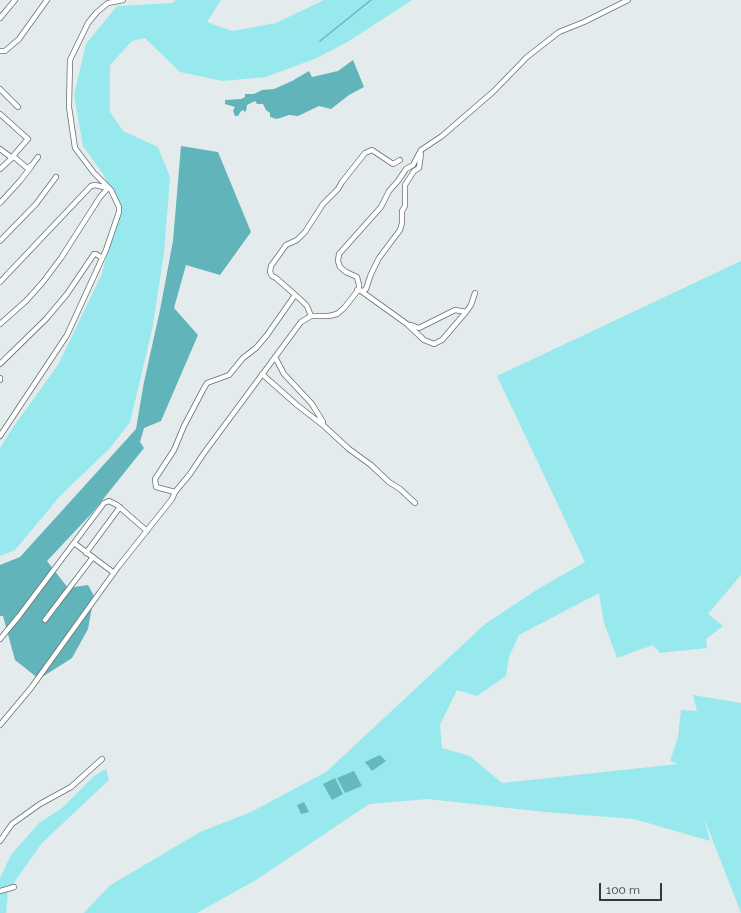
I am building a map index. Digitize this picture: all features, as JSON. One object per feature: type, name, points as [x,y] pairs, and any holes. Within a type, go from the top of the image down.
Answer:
[{"type":"street","points":[[0,18],[15,0]]},
{"type":"street","points":[[0,50],[8,50],[19,39],[48,0]]},
{"type":"street","points":[[0,436],[67,335],[102,258],[119,210],[111,190],[75,148],[69,107],[70,60],[88,23],[108,3],[123,0]]},
{"type":"street","points":[[359,291],[358,279],[341,268],[338,261],[339,254],[381,207],[389,191],[408,166],[411,167],[413,165],[421,150],[442,136],[494,91],[527,57],[559,32],[584,22],[628,0]]},
{"type":"street","points":[[0,89],[18,107]]},
{"type":"street","points":[[0,114],[28,139],[0,169]]},
{"type":"street","points":[[0,149],[26,168],[32,165]]},
{"type":"street","points":[[311,316],[307,306],[272,276],[270,272],[271,266],[283,248],[288,243],[297,240],[305,232],[323,204],[338,189],[356,163],[366,152],[372,150],[393,164],[400,160]]},
{"type":"street","points":[[0,725],[31,688],[114,573],[172,499],[175,492],[301,322],[311,316],[329,316],[337,314],[359,291],[366,288],[379,258],[400,230],[402,223],[402,211],[406,206],[405,185],[414,171],[419,168],[421,150]]},
{"type":"street","points":[[0,203],[20,181],[38,157]]},
{"type":"street","points":[[0,241],[36,204],[56,176]]},
{"type":"street","points":[[0,282],[91,186],[95,185],[108,188]]},
{"type":"street","points":[[0,324],[26,301],[43,282],[61,258],[100,197],[108,188]]},
{"type":"street","points":[[0,364],[46,319],[67,294],[94,254],[102,258]]},
{"type":"street","points":[[359,291],[407,324],[428,343],[436,344],[442,340],[466,312],[471,305],[475,294]]},
{"type":"street","points":[[175,492],[156,486],[155,479],[174,450],[184,426],[203,390],[207,384],[229,375],[243,358],[256,348],[295,295]]},
{"type":"street","points":[[407,324],[419,328],[455,310],[466,312]]},
{"type":"street","points":[[275,357],[284,374],[312,404],[324,426]]},
{"type":"street","points":[[262,374],[297,405],[324,426],[348,449],[371,465],[415,503]]},
{"type":"street","points":[[0,639],[104,503],[109,501],[120,507],[147,531]]},
{"type":"street","points":[[86,553],[120,507]]},
{"type":"street","points":[[74,544],[114,573]]},
{"type":"street","points":[[45,620],[93,557]]},
{"type":"street","points":[[0,841],[12,824],[40,804],[71,787],[102,760]]},
{"type":"street","points":[[0,891],[14,887]]},
{"type":"shaded area","points":[[175,0],[221,0],[207,22],[232,31],[276,23],[324,0],[412,0],[349,41],[317,58],[266,77],[223,81],[180,72],[145,38],[132,41],[110,65],[110,112],[123,131],[158,147],[170,177],[164,253],[152,330],[130,422],[110,448],[60,496],[15,550],[0,556],[0,448],[58,365],[101,276],[120,209],[103,174],[83,146],[74,95],[86,44],[117,6],[173,3]]},
{"type":"shaded area","points":[[353,60],[364,87],[349,95],[331,109],[319,106],[298,116],[289,115],[277,119],[270,117],[270,113],[266,110],[263,104],[257,104],[255,101],[247,105],[246,111],[241,111],[238,116],[235,116],[233,111],[235,107],[225,104],[225,100],[241,99],[245,97],[245,94],[254,94],[262,90],[274,89],[309,71],[312,77],[338,71]]},
{"type":"shaded area","points":[[181,146],[218,152],[251,232],[220,275],[186,265],[174,308],[198,335],[161,421],[144,428],[140,442],[144,448],[92,513],[47,561],[68,588],[88,585],[94,596],[88,629],[72,658],[39,679],[15,660],[3,616],[0,616],[0,565],[20,557],[136,429],[144,382],[173,241]]},
{"type":"shaded area","points":[[741,261],[741,575],[708,614],[723,626],[706,639],[707,648],[660,653],[653,645],[617,658],[604,623],[599,593],[519,635],[509,657],[506,676],[477,696],[457,690],[440,725],[442,748],[470,756],[502,783],[678,764],[670,761],[678,737],[681,710],[697,711],[693,695],[741,703],[741,913],[704,818],[710,841],[634,819],[545,812],[428,799],[369,804],[256,880],[197,913],[84,913],[109,886],[200,832],[251,812],[326,772],[485,624],[538,589],[585,562],[497,376]]},
{"type":"shaded area","points":[[380,755],[386,761],[372,771],[365,762]]},
{"type":"shaded area","points":[[106,769],[109,780],[42,843],[8,891],[6,913],[0,913],[0,878],[11,855],[39,823],[62,808],[94,776]]},
{"type":"shaded area","points":[[354,771],[362,786],[345,793],[337,778]]},
{"type":"shaded area","points":[[335,778],[343,794],[332,800],[323,784]]},
{"type":"shaded area","points":[[304,802],[309,812],[301,814],[297,805]]},
{"type":"waterway","points":[[320,41],[371,0]]}]
